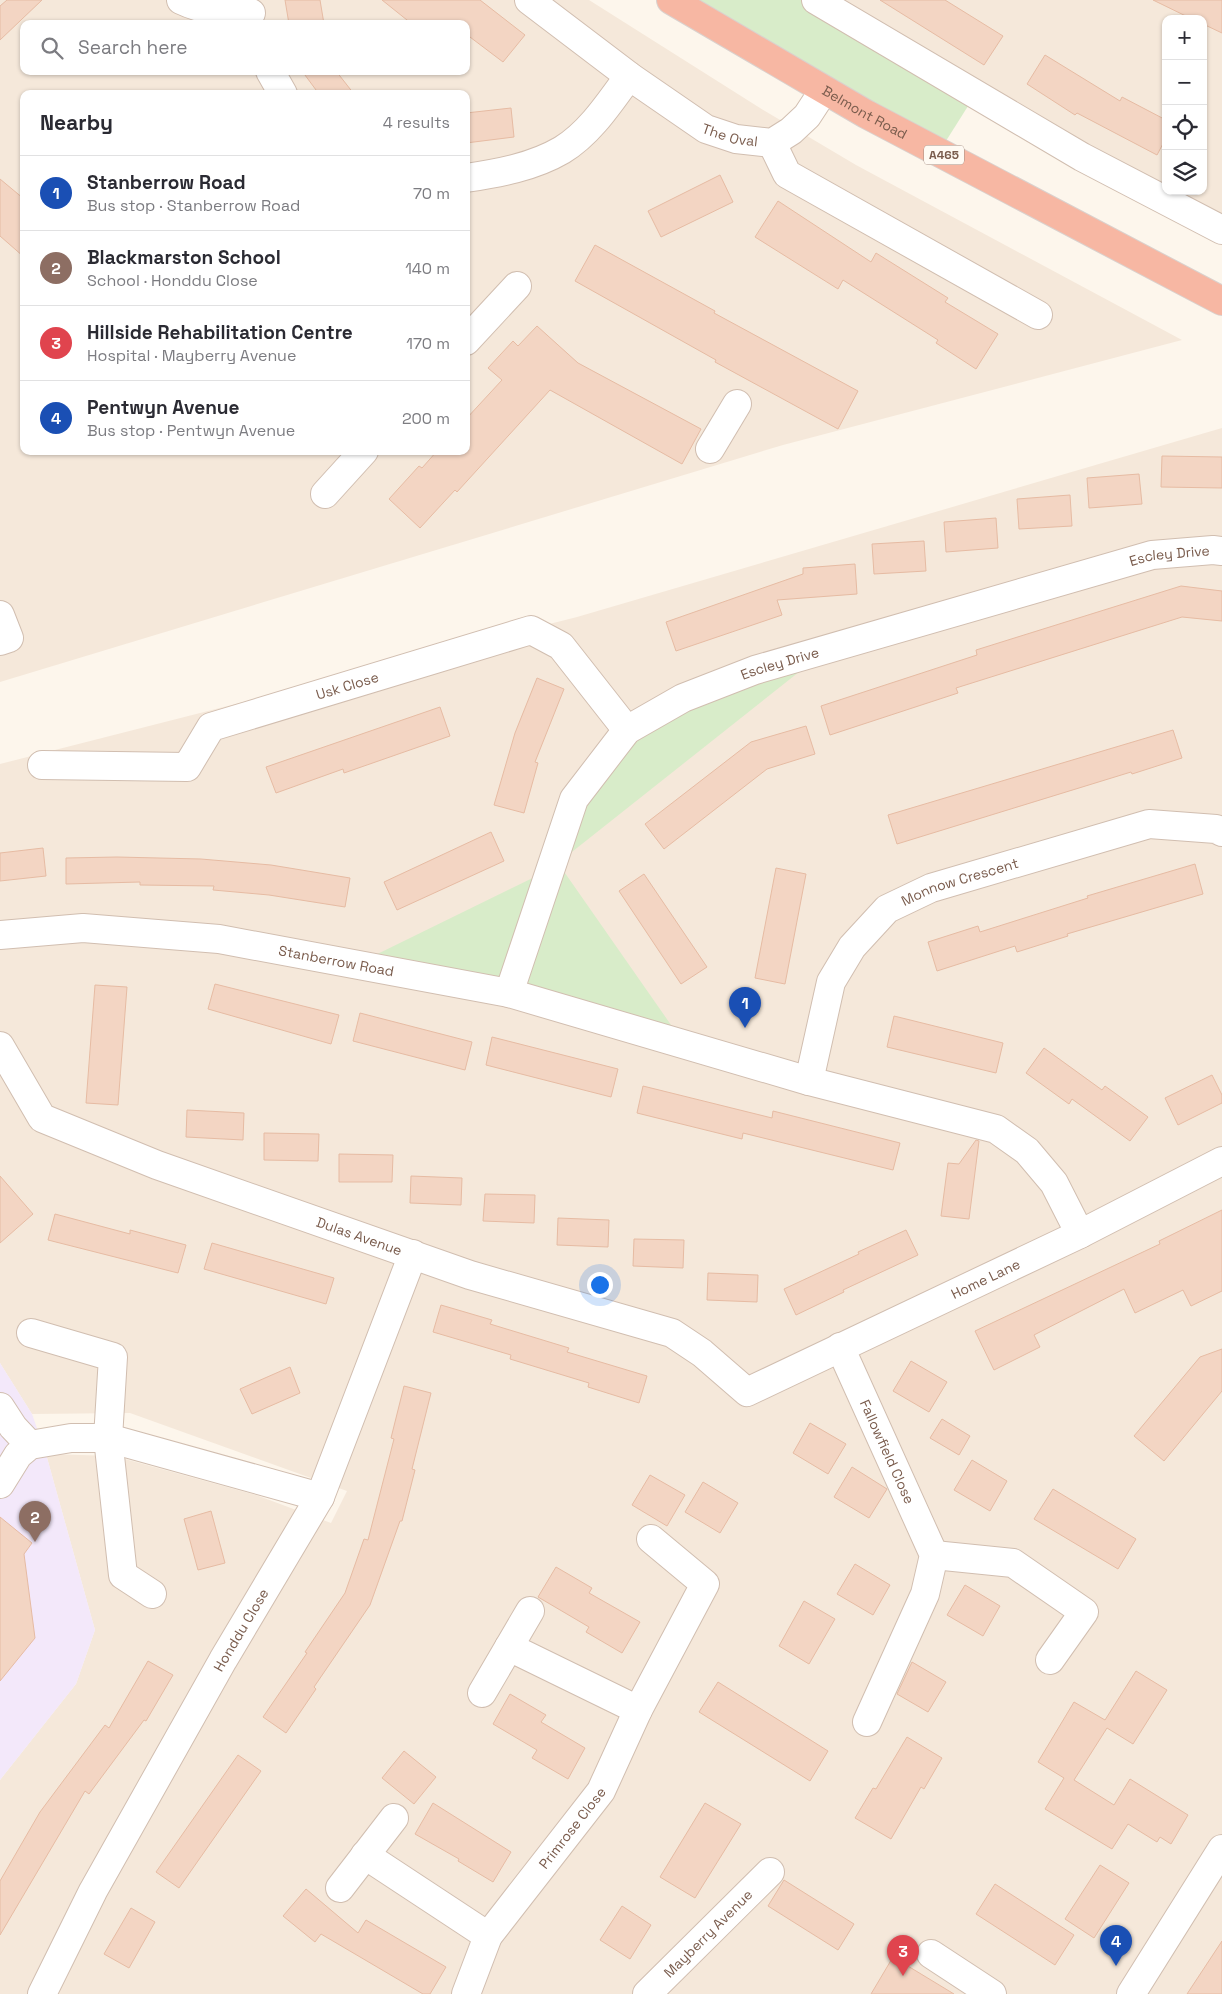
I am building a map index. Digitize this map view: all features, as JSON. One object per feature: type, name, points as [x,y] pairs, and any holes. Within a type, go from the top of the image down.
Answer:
[{"type":"highway","name":"Belmont Road","points":[[671,0],[824,90],[1222,301]]},
{"type":"street","points":[[181,0],[193,6],[214,11],[251,12]]},
{"type":"street","name":"The Oval","points":[[529,0],[629,76],[706,129],[736,139],[772,142],[790,132],[807,116],[824,90]]},
{"type":"street","points":[[816,0],[1082,157],[1222,230]]},
{"type":"street","points":[[272,75],[281,90]]},
{"type":"street","points":[[470,177],[509,170],[535,162],[563,150],[590,126],[629,76]]},
{"type":"street","points":[[772,142],[787,174],[1038,315]]},
{"type":"street","points":[[470,337],[517,286]]},
{"type":"street","points":[[710,449],[737,404]]},
{"type":"street","points":[[325,494],[360,455]]},
{"type":"street","name":"Escley Drive","points":[[509,993],[574,799],[627,730],[683,698],[755,670],[1152,555],[1212,550],[1222,551]]},
{"type":"street","points":[[0,615],[9,638],[0,641]]},
{"type":"street","name":"Usk Close","points":[[42,765],[187,767],[211,727],[531,630],[561,646],[627,730]]},
{"type":"street","name":"Monnow Crescent","points":[[809,1081],[831,982],[852,947],[887,909],[931,888],[1149,824],[1216,829],[1222,832]]},
{"type":"street","name":"Stanberrow Road","points":[[0,934],[83,928],[219,939],[509,993],[809,1081],[996,1129],[1027,1151],[1054,1182],[1080,1234]]},
{"type":"street","name":"Dulas Avenue","points":[[0,1046],[42,1118],[157,1165],[470,1275],[672,1333],[702,1353],[747,1392]]},
{"type":"street","name":"Home Lane","points":[[747,1392],[1080,1234],[1222,1161]]},
{"type":"street","name":"Honddu Close","points":[[42,1994],[93,1890],[223,1660],[320,1497],[413,1254]]},
{"type":"street","points":[[31,1333],[113,1357],[108,1438],[123,1574],[152,1594]]},
{"type":"street","name":"Fallowfield Close","points":[[840,1348],[934,1555]]},
{"type":"street","points":[[0,1407],[13,1427],[30,1445]]},
{"type":"street","points":[[0,1484],[18,1455],[30,1445],[71,1438],[108,1438],[320,1497]]},
{"type":"street","name":"Primrose Close","points":[[466,1994],[488,1936],[601,1791],[638,1710],[705,1584],[651,1539]]},
{"type":"street","points":[[867,1722],[925,1594],[934,1555],[1013,1563],[1084,1612],[1050,1660]]},
{"type":"street","points":[[482,1692],[530,1611]]},
{"type":"street","points":[[509,1646],[638,1710]]},
{"type":"street","points":[[340,1888],[394,1818]]},
{"type":"street","points":[[1131,1994],[1222,1849]]},
{"type":"street","points":[[365,1855],[488,1936]]},
{"type":"street","name":"Mayberry Avenue","points":[[647,1994],[770,1872]]},
{"type":"street","points":[[931,1954],[992,1994]]},
{"type":"shaded area","points":[[0,0],[589,0],[760,108],[856,165],[1182,340],[783,445],[0,682]]},
{"type":"shaded area","points":[[822,0],[1222,0],[1222,218],[1180,195],[1207,195],[1207,15],[1162,15],[1162,186]]},
{"type":"shaded area","points":[[1222,428],[1222,1994],[0,1994],[0,1780],[76,1684],[95,1630],[46,1454],[114,1456],[256,1495],[331,1523],[347,1491],[130,1413],[32,1414],[0,1363],[0,764],[577,617]]},
{"type":"shaded area","points":[[0,1363],[32,1414],[46,1454],[95,1630],[76,1684],[0,1780]]},
{"type":"green space","points":[[671,0],[816,0],[975,95],[939,152]]},
{"type":"green space","points":[[828,649],[558,863],[685,1045],[357,964],[551,869],[627,730]]},
{"type":"building","points":[[7,0],[42,0],[0,40],[0,6]]},
{"type":"building","points":[[285,0],[320,0],[323,20],[288,20]]},
{"type":"building","points":[[382,0],[480,0],[525,35],[503,62],[470,37],[470,20],[407,20]]},
{"type":"building","points":[[880,0],[945,0],[1003,36],[984,65]]},
{"type":"building","points":[[1153,0],[1222,0],[1222,33],[1207,26],[1207,15],[1184,15]]},
{"type":"building","points":[[1045,55],[1120,101],[1122,97],[1162,118],[1162,146],[1157,155],[1077,113],[1075,115],[1027,84]]},
{"type":"building","points":[[305,75],[339,75],[351,90],[316,90]]},
{"type":"building","points":[[511,108],[514,137],[470,142],[470,113]]},
{"type":"building","points":[[720,175],[733,202],[661,237],[648,211]]},
{"type":"building","points":[[0,179],[20,196],[20,254],[0,236]]},
{"type":"building","points":[[778,201],[871,262],[876,253],[948,298],[945,302],[998,334],[976,369],[936,343],[938,340],[843,280],[838,289],[755,237]]},
{"type":"building","points":[[595,245],[715,311],[714,313],[858,391],[838,429],[715,362],[716,360],[575,281]]},
{"type":"building","points":[[537,326],[578,363],[701,429],[682,464],[550,390],[457,492],[455,490],[420,528],[389,499],[419,466],[422,468],[433,455],[470,455],[470,415],[502,380],[488,368],[513,341],[518,346]]},
{"type":"building","points":[[1162,456],[1222,457],[1222,488],[1161,487]]},
{"type":"building","points":[[1139,474],[1142,504],[1089,508],[1087,478]]},
{"type":"building","points":[[1070,495],[1072,526],[1019,529],[1017,499]]},
{"type":"building","points":[[996,518],[998,548],[946,552],[944,522]]},
{"type":"building","points":[[924,541],[926,571],[874,574],[872,544]]},
{"type":"building","points":[[855,564],[857,594],[777,600],[782,615],[676,651],[666,622],[803,574],[803,568]]},
{"type":"building","points":[[1181,586],[1222,591],[1222,621],[1182,617],[956,688],[958,693],[830,735],[821,706],[977,655],[976,650]]},
{"type":"building","points":[[537,678],[564,689],[535,762],[538,763],[524,813],[494,805],[515,733]]},
{"type":"building","points":[[440,707],[450,736],[344,773],[343,769],[276,793],[266,767]]},
{"type":"building","points":[[806,726],[815,754],[767,769],[664,849],[645,824],[751,742]]},
{"type":"building","points":[[1173,730],[1182,758],[897,844],[888,815]]},
{"type":"building","points":[[491,832],[504,861],[397,910],[384,882]]},
{"type":"building","points":[[43,848],[46,876],[0,881],[0,853]]},
{"type":"building","points":[[66,858],[201,859],[271,865],[350,878],[345,907],[269,895],[213,890],[214,886],[140,885],[140,882],[66,884]]},
{"type":"building","points":[[1195,864],[1203,894],[1067,934],[1068,936],[1017,952],[1015,946],[937,971],[928,942],[978,926],[980,932],[1088,898],[1087,896]]},
{"type":"building","points":[[776,868],[806,874],[785,984],[755,978]]},
{"type":"building","points":[[644,874],[707,967],[681,984],[619,891]]},
{"type":"building","points":[[215,984],[339,1015],[331,1044],[208,1009]]},
{"type":"building","points":[[95,985],[127,987],[118,1105],[86,1103]]},
{"type":"building","points":[[360,1013],[472,1042],[465,1070],[353,1041]]},
{"type":"building","points":[[894,1016],[1003,1043],[996,1073],[887,1047]]},
{"type":"building","points":[[492,1037],[618,1069],[611,1097],[486,1065]]},
{"type":"building","points":[[1044,1048],[1102,1090],[1105,1086],[1148,1117],[1130,1141],[1072,1099],[1069,1104],[1026,1073]]},
{"type":"building","points":[[1212,1075],[1222,1095],[1222,1103],[1178,1125],[1165,1098]]},
{"type":"building","points":[[643,1086],[772,1118],[773,1111],[900,1143],[893,1170],[743,1133],[742,1139],[637,1113]]},
{"type":"building","points":[[187,1110],[244,1113],[243,1140],[186,1137]]},
{"type":"building","points":[[264,1133],[319,1134],[318,1161],[264,1160]]},
{"type":"building","points":[[976,1140],[979,1141],[969,1219],[941,1216],[948,1163],[959,1164]]},
{"type":"building","points":[[339,1154],[393,1155],[392,1182],[339,1182]]},
{"type":"building","points":[[0,1176],[33,1214],[0,1243]]},
{"type":"building","points":[[411,1176],[462,1178],[461,1205],[410,1203]]},
{"type":"building","points":[[485,1194],[535,1195],[534,1223],[483,1221]]},
{"type":"building","points":[[1222,1210],[1222,1291],[1191,1306],[1183,1290],[1135,1313],[1124,1289],[1034,1335],[1040,1347],[994,1370],[975,1331],[1160,1244],[1159,1241]]},
{"type":"building","points":[[55,1214],[130,1234],[130,1230],[186,1245],[178,1273],[48,1240]]},
{"type":"building","points":[[558,1218],[609,1220],[608,1247],[557,1245]]},
{"type":"building","points":[[906,1230],[918,1255],[843,1290],[844,1292],[796,1315],[784,1289]]},
{"type":"building","points":[[634,1239],[684,1240],[683,1268],[633,1266]]},
{"type":"building","points":[[212,1243],[334,1278],[326,1304],[204,1269]]},
{"type":"building","points":[[708,1273],[758,1275],[757,1302],[707,1300]]},
{"type":"building","points":[[441,1305],[492,1320],[490,1324],[569,1348],[567,1352],[647,1376],[639,1403],[588,1387],[589,1383],[510,1359],[511,1355],[433,1332]]},
{"type":"building","points":[[1222,1349],[1222,1391],[1164,1461],[1134,1436],[1200,1357]]},
{"type":"building","points":[[911,1361],[947,1382],[929,1412],[893,1391]]},
{"type":"building","points":[[290,1367],[300,1393],[252,1414],[240,1389]]},
{"type":"building","points":[[404,1386],[431,1393],[412,1469],[415,1470],[402,1521],[400,1521],[370,1605],[314,1687],[316,1689],[286,1733],[263,1717],[345,1593],[364,1539],[368,1540],[394,1439],[391,1438]]},
{"type":"building","points":[[942,1419],[970,1436],[959,1455],[930,1438]]},
{"type":"building","points":[[810,1423],[846,1444],[828,1474],[793,1453]]},
{"type":"building","points":[[972,1460],[1007,1481],[990,1511],[954,1490]]},
{"type":"building","points":[[852,1467],[887,1489],[869,1518],[834,1497]]},
{"type":"building","points":[[650,1475],[685,1495],[667,1526],[632,1505]]},
{"type":"building","points":[[703,1482],[738,1503],[720,1533],[685,1512]]},
{"type":"building","points":[[1053,1489],[1136,1539],[1118,1569],[1034,1519]]},
{"type":"building","points":[[211,1511],[225,1563],[198,1570],[184,1519]]},
{"type":"building","points":[[0,1517],[32,1543],[24,1554],[35,1638],[0,1681]]},
{"type":"building","points":[[855,1564],[890,1585],[873,1615],[837,1594]]},
{"type":"building","points":[[556,1567],[592,1588],[589,1593],[640,1622],[622,1653],[586,1632],[589,1627],[538,1597]]},
{"type":"building","points":[[965,1585],[1000,1606],[983,1636],[947,1615]]},
{"type":"building","points":[[804,1601],[835,1619],[809,1664],[779,1646]]},
{"type":"building","points":[[148,1661],[173,1675],[146,1721],[144,1720],[89,1794],[85,1791],[0,1935],[0,1881],[40,1812],[105,1725],[109,1728]]},
{"type":"building","points":[[912,1662],[946,1682],[928,1712],[897,1694]]},
{"type":"building","points":[[1136,1671],[1167,1690],[1133,1744],[1107,1728],[1074,1780],[1114,1805],[1130,1779],[1188,1815],[1171,1844],[1160,1837],[1157,1842],[1128,1824],[1112,1849],[1045,1809],[1064,1778],[1038,1762],[1074,1702],[1105,1720]]},
{"type":"building","points":[[718,1682],[828,1751],[810,1781],[699,1712]]},
{"type":"building","points":[[510,1694],[546,1715],[541,1722],[585,1748],[568,1779],[532,1758],[537,1750],[493,1724]]},
{"type":"building","points":[[907,1737],[942,1758],[924,1789],[921,1787],[891,1839],[855,1818],[873,1788],[876,1789]]},
{"type":"building","points":[[404,1751],[436,1777],[414,1804],[382,1778]]},
{"type":"building","points":[[238,1755],[261,1771],[179,1888],[156,1872]]},
{"type":"building","points":[[433,1803],[511,1852],[493,1882],[458,1861],[459,1859],[415,1834]]},
{"type":"building","points":[[705,1803],[741,1824],[695,1898],[660,1877]]},
{"type":"building","points":[[1100,1865],[1129,1883],[1094,1938],[1065,1919]]},
{"type":"building","points":[[784,1880],[854,1924],[838,1950],[768,1906]]},
{"type":"building","points":[[995,1884],[1074,1935],[1055,1965],[976,1914]]},
{"type":"building","points":[[306,1889],[358,1933],[366,1920],[446,1967],[430,1994],[423,1994],[321,1934],[315,1942],[283,1916]]},
{"type":"building","points":[[622,1906],[651,1925],[630,1959],[600,1940]]},
{"type":"building","points":[[131,1908],[155,1922],[129,1968],[104,1954]]},
{"type":"building","points":[[1222,1941],[1222,1994],[1187,1994]]},
{"type":"building","points":[[893,1957],[954,1994],[871,1994]]},
{"type":"place","name":"Stanberrow Road","points":[[745,1028]]},
{"type":"place","name":"Blackmarston School","points":[[35,1542]]},
{"type":"place","name":"Pentwyn Avenue","points":[[1116,1966]]},
{"type":"place","name":"Hillside Rehabilitation Centre","points":[[903,1976]]}]
